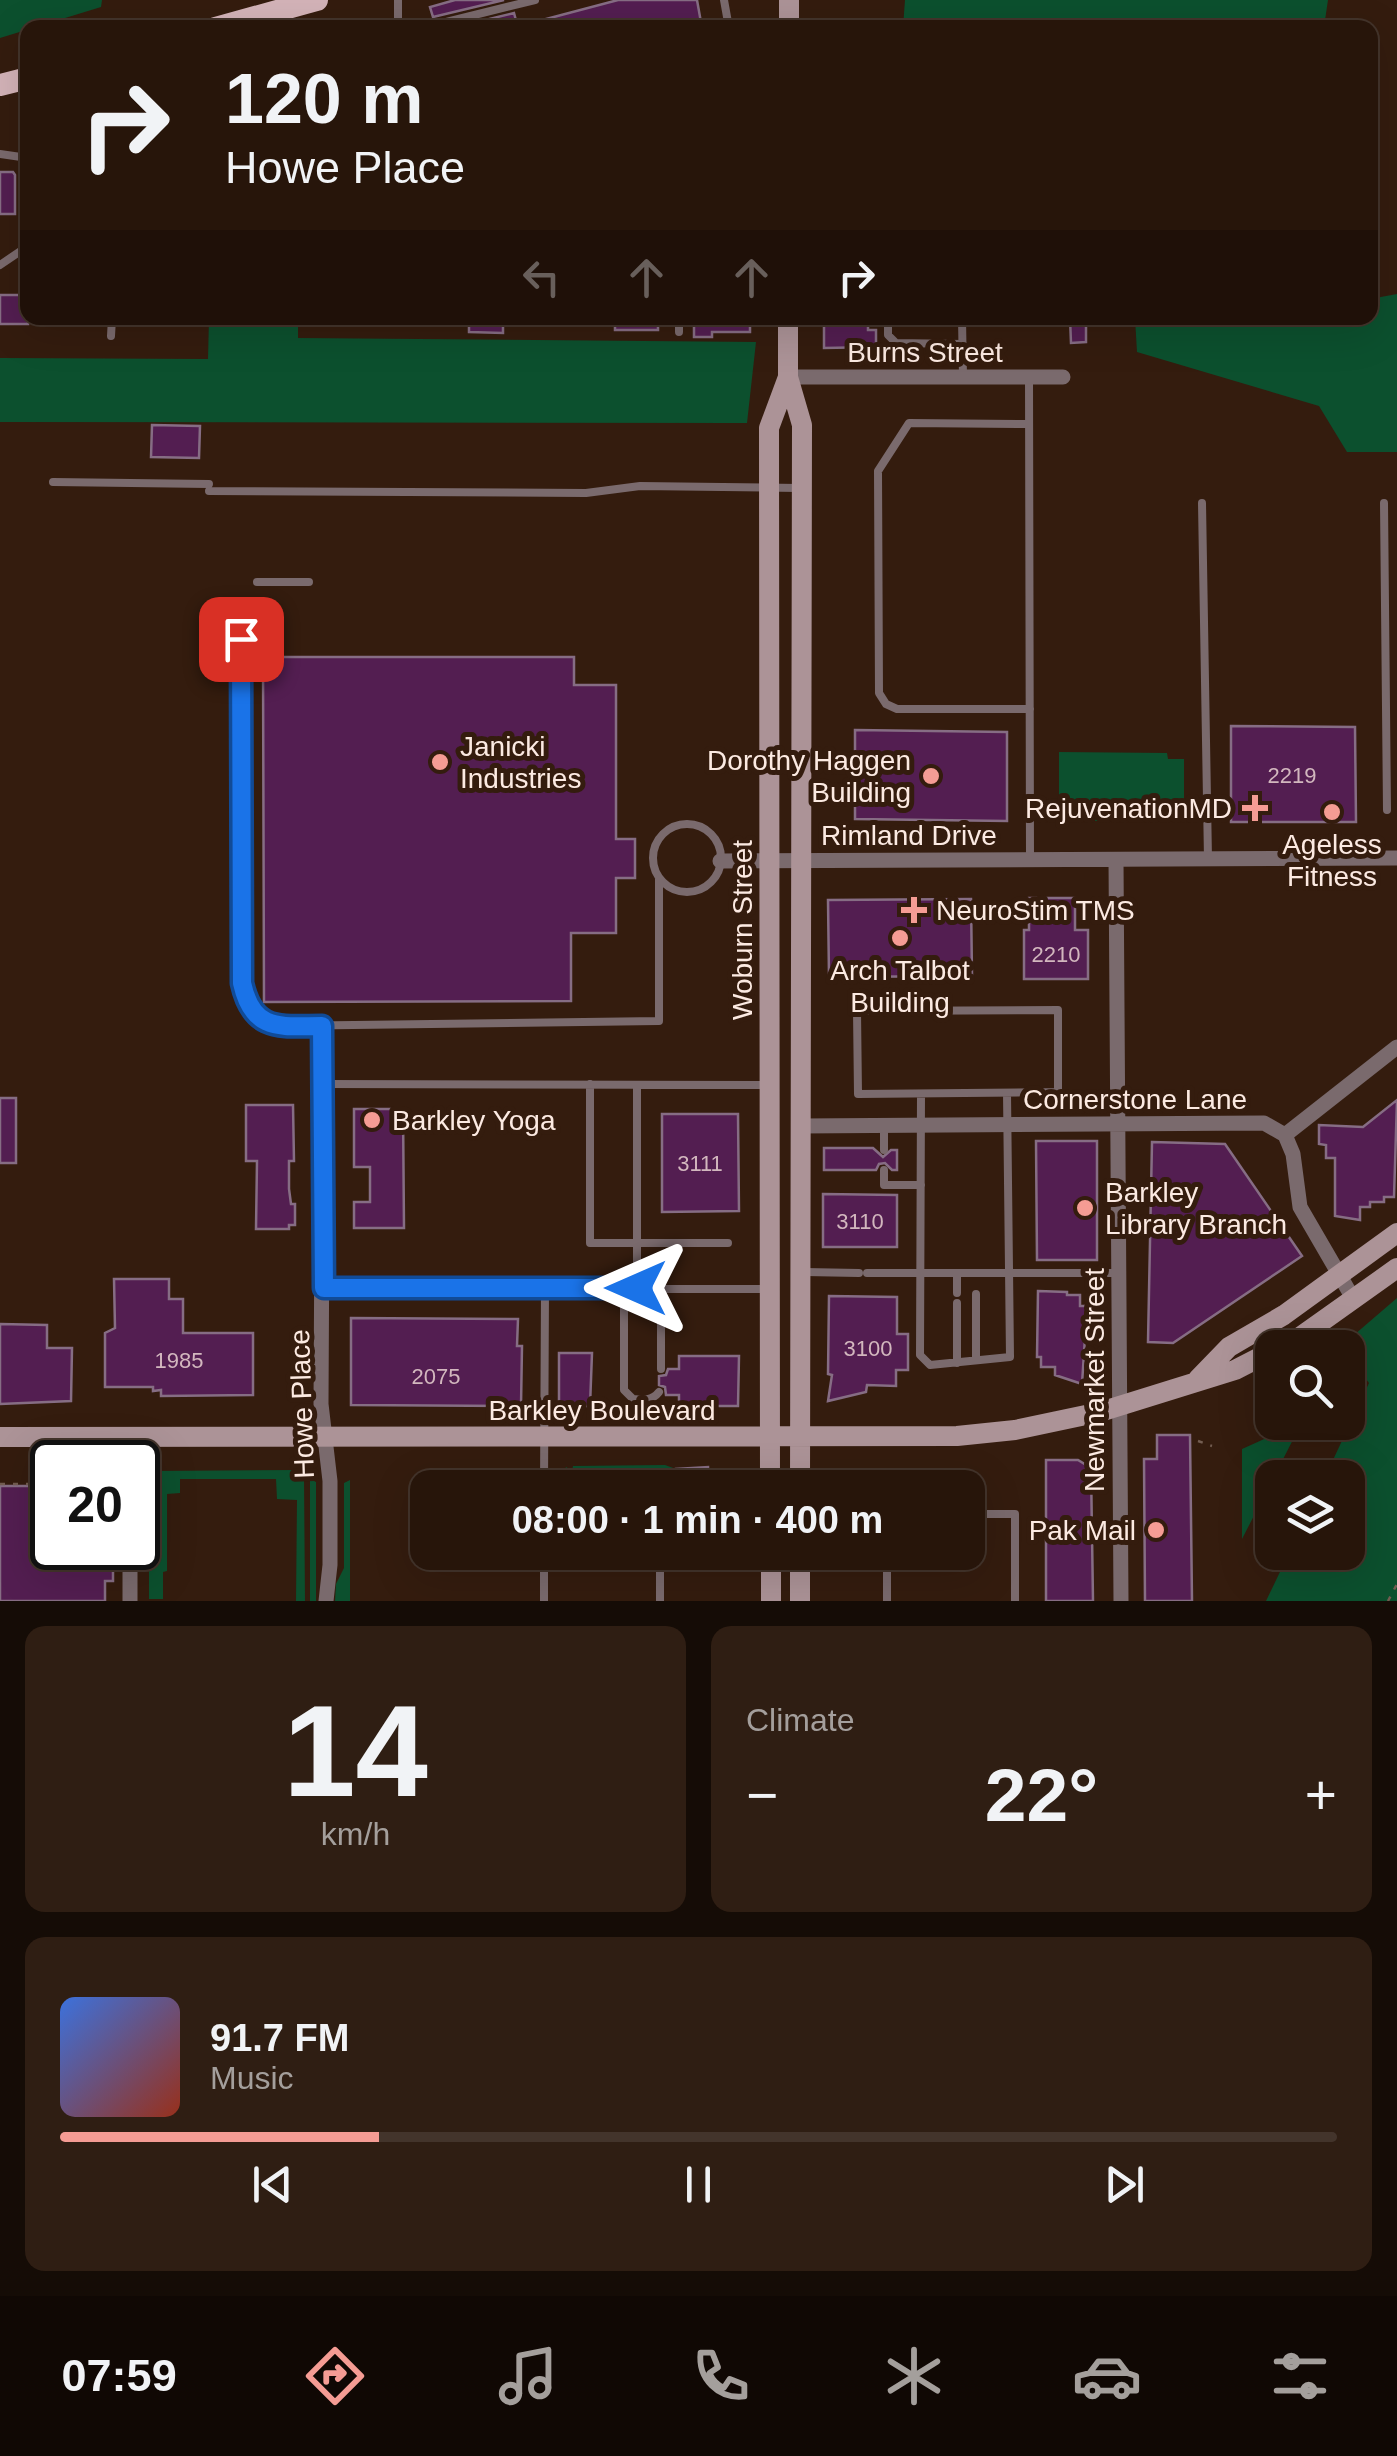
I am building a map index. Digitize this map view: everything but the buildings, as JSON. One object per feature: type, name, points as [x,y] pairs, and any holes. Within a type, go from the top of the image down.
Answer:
[{"type":"main road","points":[[232,20],[254,8],[317,0]]},
{"type":"main road","name":"Woburn Street","points":[[788,325],[788,377],[802,425],[800,1470]]},
{"type":"main road","name":"Woburn Street","points":[[770,1470],[768,428],[788,377]]},
{"type":"main road","name":"Barkley Boulevard","points":[[1196,1380],[1230,1347],[1284,1315],[1397,1233]]},
{"type":"main road","points":[[1308,1330],[1397,1268]]},
{"type":"main road","name":"Barkley Boulevard","points":[[0,1437],[904,1438],[986,1433],[1120,1406],[1235,1370],[1255,1360]]},
{"type":"main road","points":[[770,1570],[771,1601]]},
{"type":"main road","points":[[800,1570],[800,1601]]},
{"type":"street","name":"Burns Street","points":[[788,377],[1063,377]]},
{"type":"street","name":"Rimland Drive","points":[[720,861],[1397,858]]},
{"type":"street","name":"Newmarket Street","points":[[1116,860],[1121,1601]]},
{"type":"street","name":"Howe Place","points":[[322,1026],[324,1288],[320,1357],[330,1481],[326,1601]]},
{"type":"street","points":[[1354,1300],[1300,1207],[1293,1154],[1285,1135],[1397,1048]]},
{"type":"street","name":"Cornerstone Lane","points":[[801,1126],[1264,1123],[1285,1135]]},
{"type":"street","points":[[130,1570],[130,1601]]},
{"type":"lane","points":[[454,20],[535,0]]},
{"type":"lane","points":[[111,336],[112,325]]},
{"type":"lane","points":[[678,325],[678,332]]},
{"type":"lane","points":[[888,325],[888,335],[896,343],[962,344]]},
{"type":"lane","points":[[962,325],[962,377]]},
{"type":"lane","points":[[1029,377],[1030,860]]},
{"type":"lane","points":[[1029,424],[909,423],[878,471],[878,487],[879,693],[886,704],[897,709],[1030,709]]},
{"type":"lane","points":[[53,482],[586,493],[640,486],[802,488]]},
{"type":"lane","points":[[1202,503],[1208,859]]},
{"type":"lane","points":[[1384,503],[1392,726],[1388,810]]},
{"type":"lane","points":[[257,582],[309,582]]},
{"type":"lane","points":[[241,639],[242,983],[246,1002],[258,1018],[274,1026],[659,1022],[659,878],[654,848],[666,831],[676,826],[688,824],[708,832],[720,850],[712,880],[696,891],[675,890],[659,878]]},
{"type":"lane","points":[[1058,1010],[1058,1092],[920,1094],[858,1094],[857,1011],[1058,1010]]},
{"type":"lane","points":[[323,1084],[770,1085]]},
{"type":"lane","points":[[590,1084],[590,1243],[728,1243]]},
{"type":"lane","points":[[636,1288],[637,1085]]},
{"type":"lane","points":[[920,1094],[920,1355],[930,1366],[1010,1357],[1007,1092]]},
{"type":"lane","points":[[884,1126],[884,1150]]},
{"type":"lane","points":[[884,1170],[884,1185],[921,1185]]},
{"type":"lane","points":[[800,1272],[1119,1273]]},
{"type":"lane","points":[[957,1363],[958,1273]]},
{"type":"lane","points":[[324,1288],[770,1288]]},
{"type":"lane","points":[[544,1470],[545,1288]]},
{"type":"lane","points":[[624,1288],[624,1383],[628,1396],[633,1400],[652,1399],[659,1392]]},
{"type":"lane","points":[[976,1294],[976,1360]]},
{"type":"lane","points":[[661,1323],[661,1369]]},
{"type":"lane","points":[[985,1514],[1015,1514],[1015,1601]]},
{"type":"lane","points":[[544,1570],[544,1601]]},
{"type":"lane","points":[[660,1570],[660,1601]]},
{"type":"lane","points":[[887,1570],[887,1601]]},
{"type":"path","points":[[1198,1441],[1212,1446]]},
{"type":"path","points":[[0,1484],[30,1484]]},
{"type":"path","points":[[71,1570],[71,1574]]},
{"type":"path","points":[[1388,1601],[1397,1584]]},
{"type":"green space","points":[[0,0],[102,0],[101,7],[59,20],[20,20],[20,32],[0,38]]},
{"type":"green space","points":[[905,0],[1328,0],[1325,20],[904,20]]},
{"type":"green space","points":[[1397,294],[1397,452],[1347,452],[1319,406],[1137,352],[1135,325],[1378,325],[1378,298]]},
{"type":"green space","points":[[209,325],[298,325],[298,338],[756,342],[747,423],[0,422],[0,358],[208,359]]},
{"type":"green space","points":[[1059,752],[1167,753],[1168,759],[1184,759],[1184,821],[1072,821],[1072,814],[1059,814]]},
{"type":"green space","points":[[1397,1298],[1397,1601],[1266,1601],[1281,1570],[1365,1570],[1365,1460],[1333,1460],[1342,1440],[1365,1440],[1365,1392],[1369,1383],[1365,1378],[1365,1330],[1360,1330]]},
{"type":"green space","points":[[1262,1440],[1293,1440],[1283,1460],[1255,1460],[1255,1514],[1242,1539],[1242,1449]]},
{"type":"green space","points":[[665,1465],[676,1469],[572,1470],[573,1466]]},
{"type":"green space","points":[[296,1470],[304,1476],[305,1601],[296,1601],[297,1500],[277,1499],[276,1479],[180,1479],[180,1493],[167,1494],[163,1599],[149,1599],[149,1570],[160,1570],[160,1471]]},
{"type":"green space","points":[[310,1479],[316,1482],[316,1601],[310,1601]]},
{"type":"green space","points":[[350,1480],[350,1601],[335,1601],[336,1584],[344,1568],[344,1483]]},
{"type":"place","name":"Janicki Industries","points":[[440,762]]},
{"type":"place","name":"Dorothy Haggen Building","points":[[931,776]]},
{"type":"place","name":"RejuvenationMD","points":[[1255,808]]},
{"type":"place","name":"Ageless Fitness","points":[[1332,812]]},
{"type":"place","name":"NeuroStim TMS","points":[[914,910]]},
{"type":"place","name":"Arch Talbot Building","points":[[900,938]]},
{"type":"place","name":"Barkley Yoga","points":[[372,1120]]},
{"type":"place","name":"Barkley Library Branch","points":[[1085,1208]]},
{"type":"place","name":"Pak Mail","points":[[1156,1530]]},
{"type":"route","points":[[241,639],[242,983],[246,1002],[258,1018],[274,1026],[322,1026],[324,1288],[636,1288]]}]
